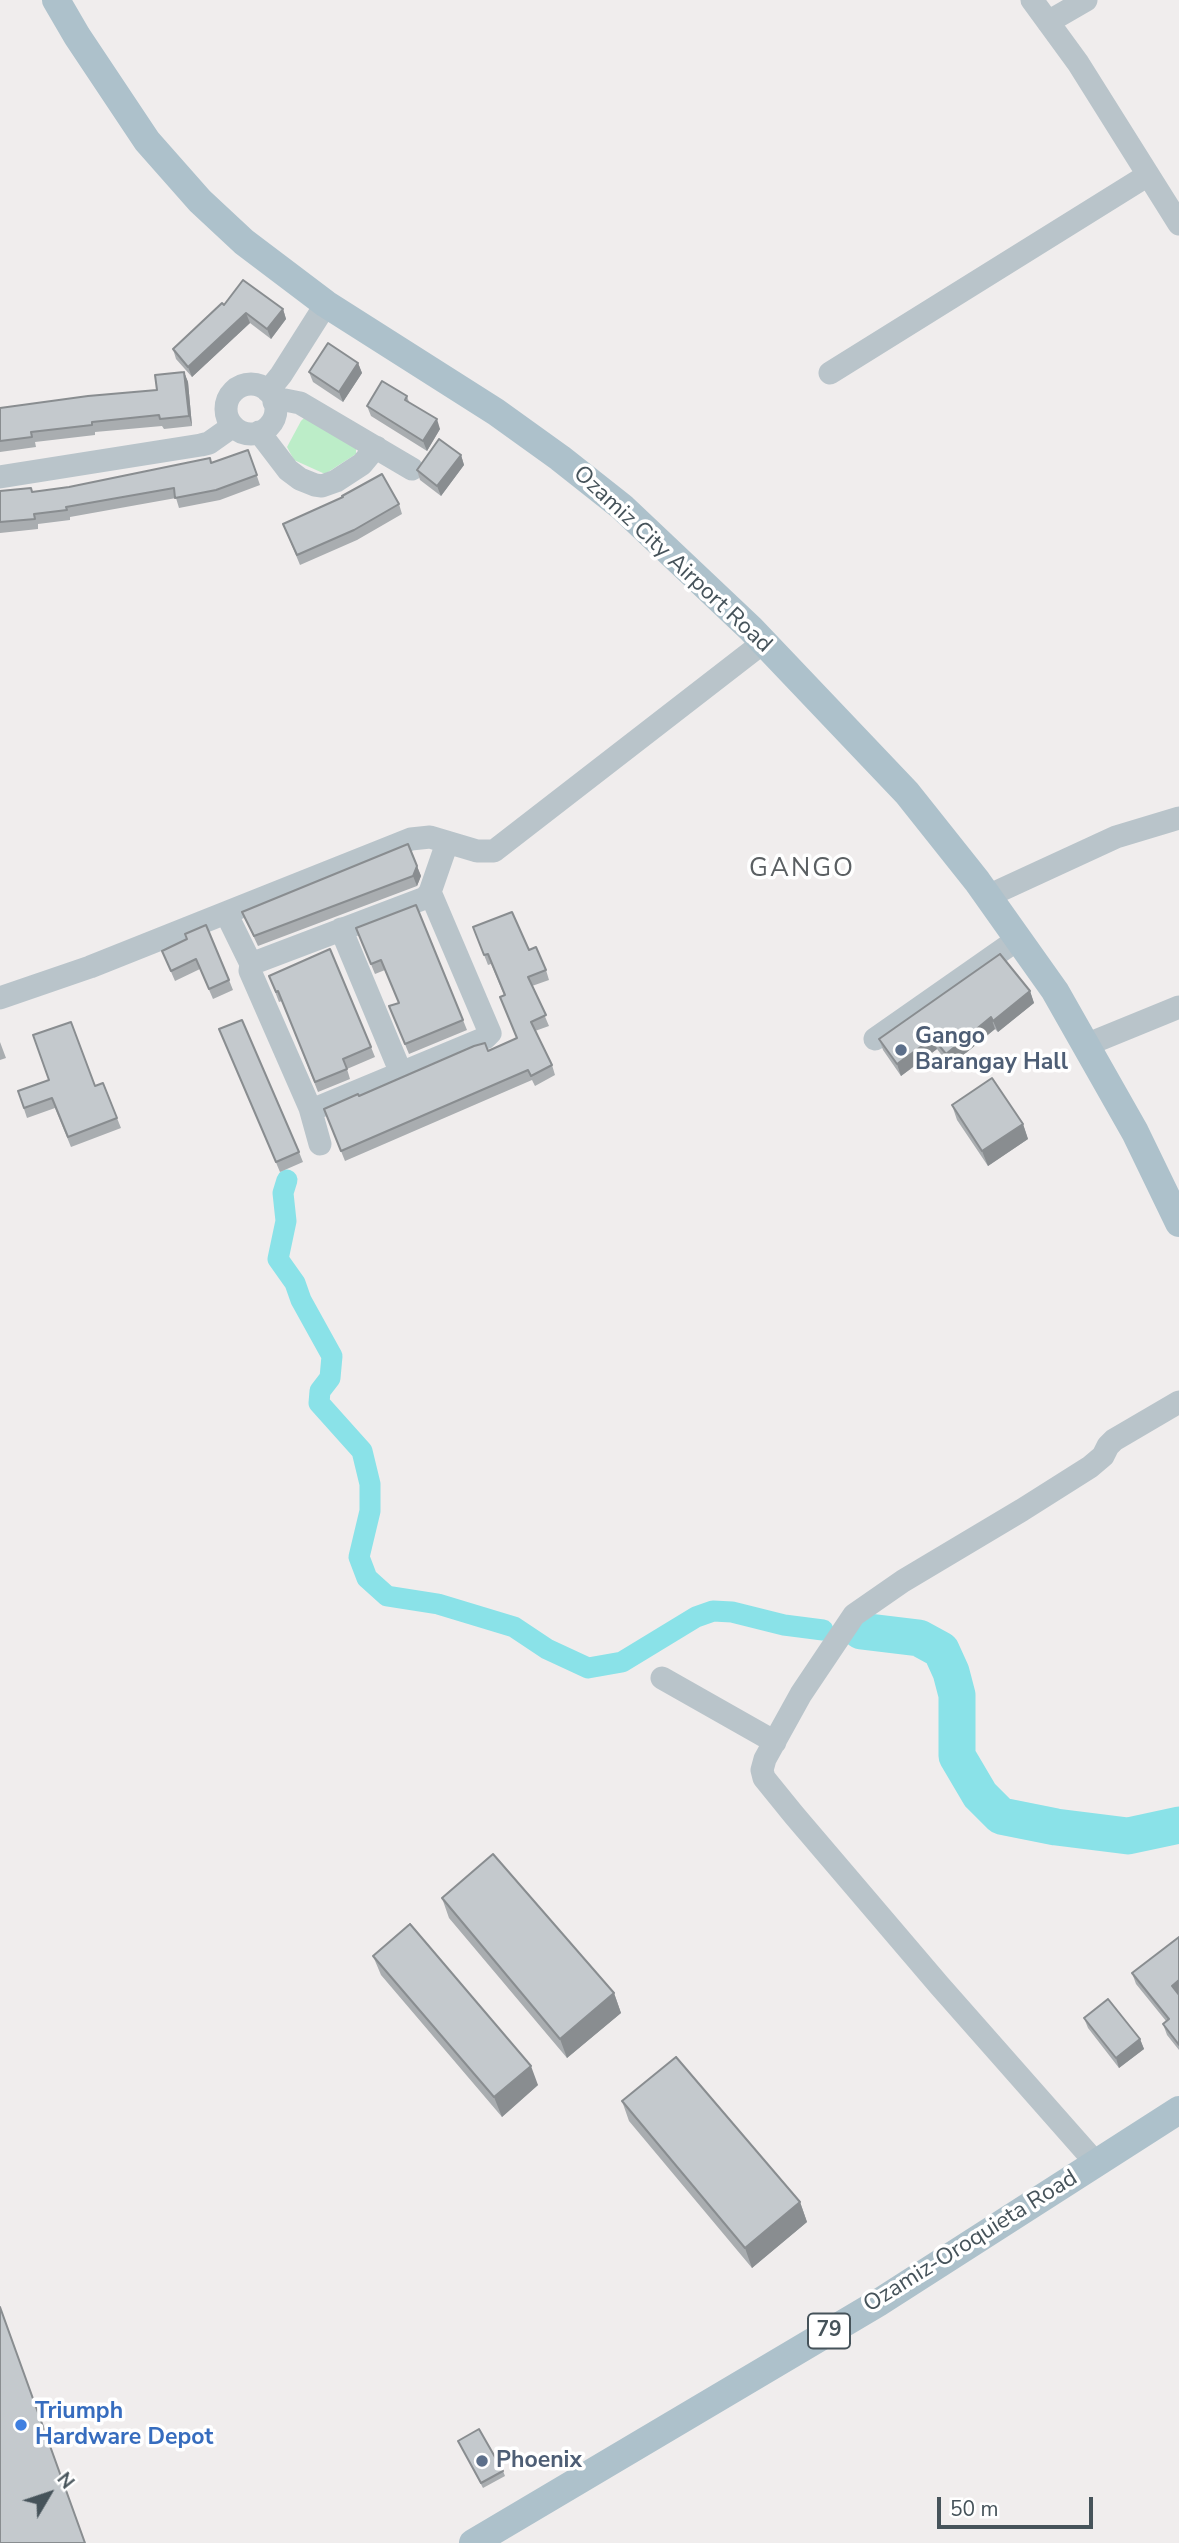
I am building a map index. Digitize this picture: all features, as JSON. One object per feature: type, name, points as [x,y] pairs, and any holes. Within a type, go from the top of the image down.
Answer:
[{"type":"main road","name":"Ozamiz City Airport Road","points":[[56,0],[147,141],[200,201],[244,242],[326,304],[496,412],[560,457],[622,507],[764,642],[907,793],[988,897],[1055,991],[1135,1132],[1179,1223]]},
{"type":"main road","name":"Ozamiz-Oroquieta Road","points":[[473,2543],[877,2302],[1179,2110]]},
{"type":"street","points":[[1032,0],[1078,63],[1179,224]]},
{"type":"street","points":[[1048,22],[1086,0]]},
{"type":"street","points":[[830,373],[1148,175]]},
{"type":"street","points":[[326,304],[281,375],[271,396],[273,419],[259,432],[246,433],[229,421],[227,400],[235,389],[248,384],[262,387],[271,396],[300,402],[412,469]]},
{"type":"street","points":[[0,477],[201,445],[209,443],[233,426]]},
{"type":"street","points":[[259,432],[288,470],[315,485],[323,486],[336,481],[362,464],[376,447]]},
{"type":"street","points":[[0,998],[90,967],[411,839],[430,837],[477,851],[494,851],[764,642]]},
{"type":"street","points":[[988,897],[1116,837],[1179,818]]},
{"type":"street","points":[[251,964],[425,898],[430,892],[447,843]]},
{"type":"street","points":[[310,1108],[316,1108],[485,1038],[490,1033],[430,892]]},
{"type":"street","points":[[226,913],[251,964],[250,971],[310,1108],[320,1144]]},
{"type":"street","points":[[341,929],[401,1073]]},
{"type":"street","points":[[875,1039],[1018,939]]},
{"type":"street","points":[[1086,1045],[1179,1007]]},
{"type":"street","points":[[1096,2163],[930,1975],[764,1778],[762,1770],[801,1694],[854,1615],[903,1581],[1090,1467],[1104,1456],[1114,1440],[1179,1402]]},
{"type":"street","points":[[662,1678],[775,1742]]},
{"type":"green space","points":[[306,416],[356,448],[356,454],[325,474],[294,460],[287,447]]},
{"type":"building","points":[[243,280],[283,309],[267,329],[246,313],[188,367],[173,349],[222,303],[224,305]]},
{"type":"building","points":[[328,343],[358,363],[339,392],[309,372]]},
{"type":"building","points":[[184,372],[189,416],[160,419],[159,415],[92,422],[92,425],[31,432],[32,437],[0,441],[0,408],[157,390],[155,375]]},
{"type":"building","points":[[382,381],[407,396],[405,400],[437,419],[423,441],[367,406]]},
{"type":"building","points":[[439,439],[461,455],[437,486],[417,470]]},
{"type":"building","points":[[248,450],[257,475],[216,490],[175,498],[174,488],[34,514],[35,519],[0,522],[0,491],[31,488],[32,492],[69,487],[210,458],[211,463]]},
{"type":"building","points":[[382,474],[399,504],[354,530],[297,555],[283,524],[343,497]]},
{"type":"building","points":[[408,844],[417,866],[413,876],[254,936],[242,912]]},
{"type":"building","points":[[416,905],[463,1020],[405,1044],[389,1006],[399,1003],[381,960],[371,964],[356,928]]},
{"type":"building","points":[[512,912],[529,950],[536,947],[546,970],[528,977],[546,1015],[531,1022],[552,1065],[531,1076],[528,1070],[341,1151],[324,1109],[474,1046],[485,1043],[488,1051],[517,1038],[500,997],[505,995],[473,927]]},
{"type":"building","points":[[206,925],[229,980],[209,989],[196,959],[171,971],[162,951],[187,939],[185,934]]},
{"type":"building","points":[[330,949],[371,1047],[343,1059],[347,1069],[315,1082],[278,991],[276,992],[269,976]]},
{"type":"building","points":[[1000,954],[1030,991],[993,1021],[991,1017],[946,1054],[933,1038],[897,1064],[879,1039]]},
{"type":"building","points":[[242,1020],[299,1152],[276,1162],[219,1029]]},
{"type":"building","points":[[71,1022],[95,1086],[103,1083],[117,1118],[68,1137],[52,1098],[24,1108],[18,1091],[49,1080],[33,1035]]},
{"type":"building","points":[[992,1078],[1023,1124],[982,1151],[952,1105]]},
{"type":"building","points":[[493,1854],[614,1993],[560,2039],[442,1898]]},
{"type":"building","points":[[410,1924],[531,2066],[494,2097],[373,1956]]},
{"type":"building","points":[[1179,1937],[1179,1980],[1172,1986],[1179,1995],[1179,2045],[1163,2024],[1169,2019],[1132,1973]]},
{"type":"building","points":[[1108,1999],[1140,2039],[1116,2058],[1084,2018]]},
{"type":"building","points":[[676,2057],[800,2202],[745,2248],[622,2101]]},
{"type":"building","name":"Triumph Hardware Depot","points":[[0,2307],[85,2543],[0,2543]]},
{"type":"building","name":"Phoenix","points":[[479,2429],[503,2471],[481,2483],[458,2441]]},
{"type":"waterway","points":[[287,1180],[283,1193],[286,1221],[278,1259],[295,1283],[301,1300],[332,1356],[330,1378],[320,1391],[319,1403],[362,1451],[370,1484],[370,1511],[359,1557],[367,1578],[387,1596],[438,1604],[514,1627],[547,1649],[588,1668],[622,1662],[696,1617],[713,1611],[732,1612],[784,1625],[823,1630]]},
{"type":"waterway","points":[[861,1631],[919,1638],[941,1650],[957,1695],[957,1756],[980,1795],[1001,1816],[1056,1827],[1128,1836],[1179,1825]]},
{"type":"place","name":"Gango Barangay Hall","points":[[901,1050]]},
{"type":"place","name":"Triumph Hardware Depot","points":[[21,2425]]},
{"type":"place","name":"Phoenix","points":[[482,2461]]},
{"type":"district","name":"GANGO","points":[[802,870]]}]
